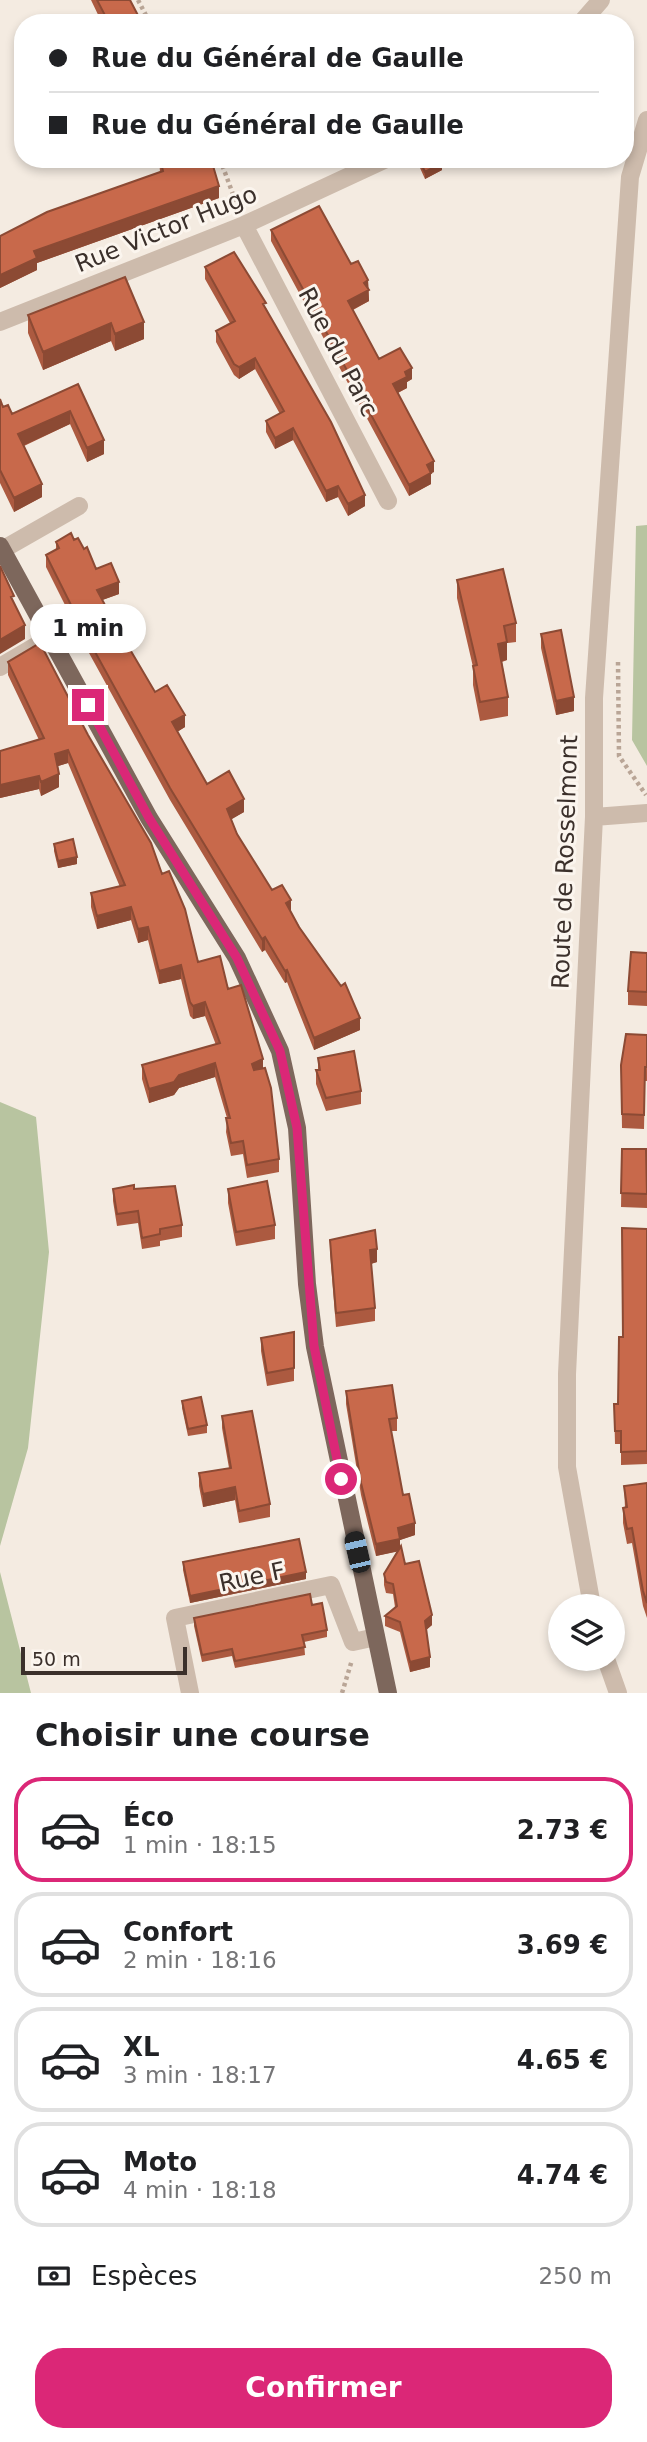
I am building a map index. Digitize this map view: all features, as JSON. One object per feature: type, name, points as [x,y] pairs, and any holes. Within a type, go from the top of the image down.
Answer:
[{"type":"main road","points":[[1,548],[149,818],[237,958],[280,1051],[297,1128],[314,1346],[388,1693]]},
{"type":"street","points":[[588,14],[601,0]]},
{"type":"street","name":"Route de Rosselmont","points":[[634,164],[647,120]]},
{"type":"street","name":"Rue Victor Hugo","points":[[0,322],[244,225],[367,168]]},
{"type":"street","name":"Route de Rosselmont","points":[[590,1594],[568,1467],[567,1374],[594,817],[594,698],[626,226],[633,168]]},
{"type":"street","name":"Rue du Parc","points":[[244,225],[388,501]]},
{"type":"street","points":[[1,548],[79,506]]},
{"type":"street","points":[[0,667],[51,637]]},
{"type":"street","points":[[594,817],[647,813]]},
{"type":"street","name":"Rue F","points":[[190,1693],[175,1618],[331,1585],[353,1642]]},
{"type":"street","points":[[353,1642],[376,1637]]},
{"type":"street","points":[[610,1671],[618,1693]]},
{"type":"path","points":[[223,168],[244,225]]},
{"type":"path","points":[[342,1693],[352,1668],[353,1642]]},
{"type":"green space","points":[[647,525],[647,766],[632,740],[636,526]]},
{"type":"green space","points":[[0,1102],[36,1117],[49,1252],[28,1448],[0,1546]]},
{"type":"green space","points":[[0,1572],[31,1693],[0,1693]]},
{"type":"building","points":[[97,0],[130,0],[137,14],[104,14]]},
{"type":"building","points":[[162,168],[214,168],[219,186],[34,251],[37,258],[0,275],[0,236],[47,212],[163,171]]},
{"type":"building","points":[[319,206],[351,264],[358,261],[368,280],[364,283],[369,290],[348,301],[379,359],[400,348],[412,368],[405,372],[407,377],[393,384],[434,461],[427,465],[431,473],[409,485],[271,230]]},
{"type":"building","points":[[234,252],[266,303],[263,304],[331,422],[365,495],[348,504],[338,486],[326,491],[293,428],[275,438],[266,421],[284,411],[255,358],[239,367],[234,364],[216,331],[235,321],[205,267]]},
{"type":"building","points":[[125,277],[144,322],[115,334],[111,323],[43,352],[28,315]]},
{"type":"building","points":[[78,384],[104,440],[87,448],[70,411],[18,434],[42,484],[14,498],[0,470],[0,399],[3,407],[8,405],[12,414]]},
{"type":"building","points":[[71,533],[74,540],[78,538],[84,549],[87,547],[96,569],[111,563],[119,582],[97,590],[115,624],[155,692],[167,685],[185,715],[172,722],[207,784],[229,771],[244,799],[227,809],[237,834],[272,890],[282,885],[291,900],[286,903],[299,927],[341,986],[345,983],[360,1018],[314,1038],[287,970],[285,971],[265,937],[262,939],[170,788],[89,641],[46,555],[59,548],[56,542]]},
{"type":"building","points":[[0,566],[25,625],[0,640]]},
{"type":"building","points":[[503,569],[516,623],[504,626],[507,642],[498,644],[508,697],[480,702],[473,666],[477,665],[457,580]]},
{"type":"building","points":[[561,630],[574,697],[556,701],[541,634]]},
{"type":"building","points":[[40,643],[88,735],[151,843],[162,874],[169,871],[185,909],[198,962],[220,956],[228,989],[241,985],[263,1059],[252,1064],[254,1070],[265,1068],[271,1088],[279,1159],[247,1165],[243,1141],[231,1143],[226,1118],[230,1118],[215,1063],[179,1075],[174,1082],[149,1089],[142,1065],[220,1043],[205,1002],[193,1006],[190,1002],[181,965],[159,971],[148,927],[138,929],[131,907],[97,916],[91,893],[125,885],[68,750],[55,754],[59,774],[41,782],[39,776],[0,785],[0,751],[44,738],[8,662]]},
{"type":"building","points":[[73,839],[77,857],[58,861],[54,844]]},
{"type":"building","points":[[631,952],[647,953],[647,992],[628,991]]},
{"type":"building","points":[[626,1034],[647,1035],[644,1115],[622,1114],[621,1065]]},
{"type":"building","points":[[354,1051],[361,1091],[326,1098],[316,1070],[320,1070],[318,1058]]},
{"type":"building","points":[[622,1149],[646,1149],[647,1194],[621,1193]]},
{"type":"building","points":[[267,1181],[275,1225],[236,1232],[228,1189]]},
{"type":"building","points":[[134,1185],[134,1189],[175,1186],[182,1225],[160,1229],[160,1234],[142,1238],[138,1211],[117,1214],[113,1189]]},
{"type":"building","points":[[622,1228],[647,1229],[647,1451],[621,1452],[621,1431],[615,1431],[614,1404],[618,1404],[619,1337],[623,1337]]},
{"type":"building","points":[[375,1230],[377,1249],[370,1250],[375,1308],[336,1313],[330,1240]]},
{"type":"building","points":[[294,1332],[294,1368],[267,1373],[261,1338]]},
{"type":"building","points":[[392,1385],[397,1418],[389,1419],[403,1495],[409,1494],[415,1523],[398,1528],[400,1539],[376,1544],[361,1483],[346,1391]]},
{"type":"building","points":[[201,1397],[207,1425],[188,1429],[182,1401]]},
{"type":"building","points":[[252,1411],[270,1504],[239,1511],[235,1487],[203,1494],[199,1473],[231,1468],[222,1416]]},
{"type":"building","points":[[647,1483],[647,1603],[632,1528],[627,1529],[623,1508],[627,1507],[624,1486]]},
{"type":"building","points":[[299,1539],[306,1572],[190,1596],[183,1562]]},
{"type":"building","points":[[401,1546],[405,1564],[419,1561],[432,1615],[425,1621],[430,1657],[410,1662],[400,1622],[385,1616],[397,1606],[393,1584],[386,1582],[384,1574]]},
{"type":"building","points":[[310,1594],[312,1605],[322,1603],[327,1630],[302,1635],[305,1647],[235,1661],[232,1649],[202,1655],[194,1618]]},
{"type":"route","points":[[88,705],[149,818],[237,958],[280,1051],[289,1080],[297,1128],[307,1284],[314,1346],[341,1479]]}]
